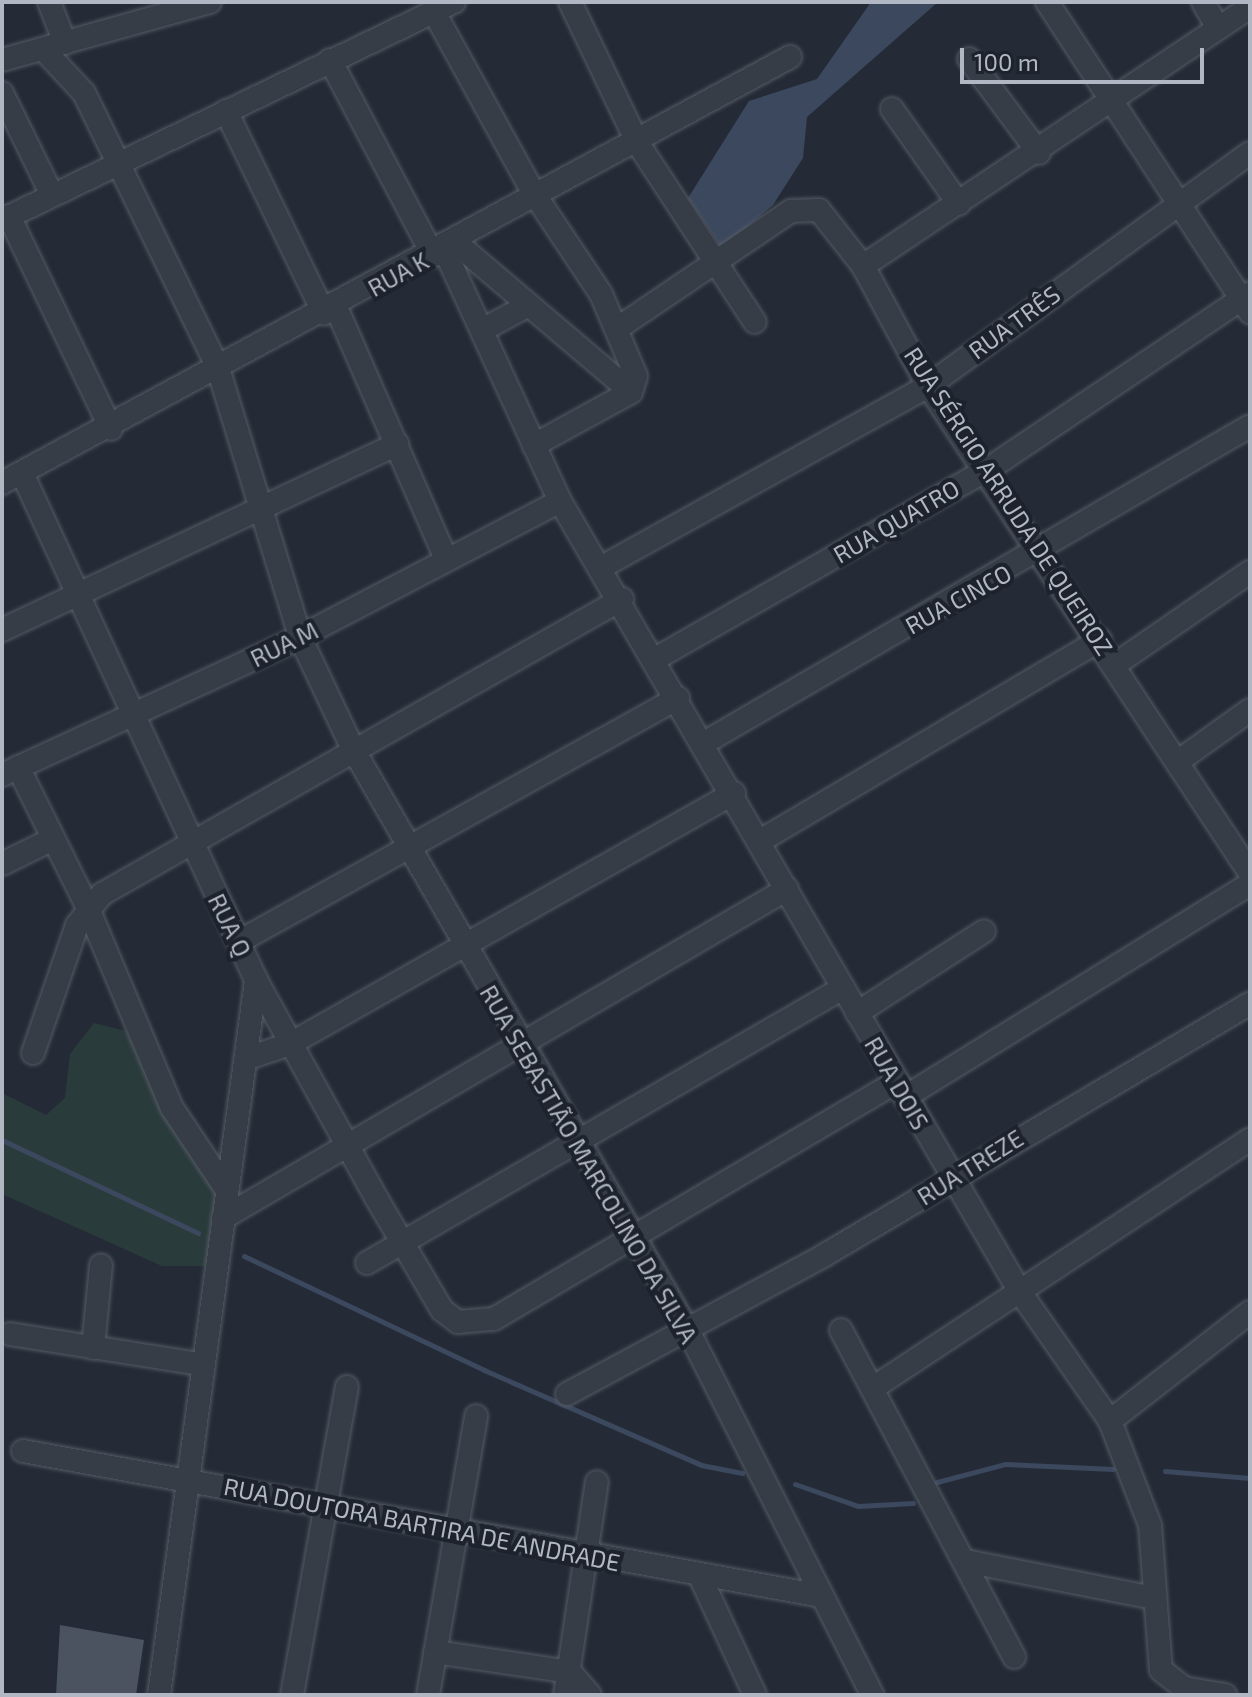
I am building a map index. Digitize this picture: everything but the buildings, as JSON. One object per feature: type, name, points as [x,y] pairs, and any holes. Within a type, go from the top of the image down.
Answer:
[{"type":"street","points":[[49,2],[65,43]]},
{"type":"street","points":[[2,60],[65,43],[160,9],[210,2]]},
{"type":"street","points":[[1047,2],[1177,203],[1247,301]]},
{"type":"street","points":[[1203,2],[1218,28]]},
{"type":"street","points":[[575,4],[637,142],[715,266],[755,322]]},
{"type":"street","points":[[111,429],[6,218],[120,160],[444,7],[533,192],[618,328],[636,376],[631,392],[534,445]]},
{"type":"street","points":[[863,266],[1039,153],[1250,7]]},
{"type":"street","name":"RUA SEBASTIÃO MARCOLINO DA SILVA","points":[[43,49],[75,77],[120,160],[218,368],[262,504],[300,637],[353,749],[462,948],[689,1332],[872,1695]]},
{"type":"street","name":"RUA K","points":[[8,478],[111,429],[218,368],[444,248],[533,192],[637,142],[790,57]]},
{"type":"street","points":[[969,59],[1039,153]]},
{"type":"street","name":"RUA DOIS","points":[[330,60],[444,248],[560,501],[622,599],[900,1089],[1020,1292],[1110,1421],[1144,1499],[1157,1658],[1172,1681],[1225,1695]]},
{"type":"street","points":[[2,93],[52,195]]},
{"type":"street","points":[[892,109],[959,204]]},
{"type":"street","points":[[226,111],[397,444],[446,559]]},
{"type":"street","name":"RUA TRÊS","points":[[600,568],[928,386],[1250,153]]},
{"type":"street","name":"RUA SÉRGIO ARRUDA DE QUEIROZ","points":[[618,328],[715,266],[791,211],[807,207],[835,225],[863,266],[928,386],[1043,551],[1248,863]]},
{"type":"street","points":[[444,248],[529,305],[631,392]]},
{"type":"street","name":"RUA QUATRO","points":[[655,659],[987,470],[1247,301]]},
{"type":"street","points":[[482,330],[529,305]]},
{"type":"street","name":"RUA CINCO","points":[[704,743],[1043,551],[1250,426]]},
{"type":"street","points":[[2,630],[262,504],[397,444]]},
{"type":"street","name":"RUA Q","points":[[8,478],[75,595],[189,844],[240,941],[256,980],[343,1142],[442,1310],[458,1322],[494,1319],[634,1236]]},
{"type":"street","name":"RUA M","points":[[10,771],[300,637],[560,501]]},
{"type":"street","points":[[1116,664],[1250,572]]},
{"type":"street","points":[[33,1053],[87,906],[353,749],[622,599]]},
{"type":"street","points":[[760,841],[1100,640]]},
{"type":"street","points":[[240,941],[678,698]]},
{"type":"street","points":[[1180,760],[1250,710]]},
{"type":"street","points":[[10,771],[53,839],[87,906],[172,1108],[224,1186]]},
{"type":"street","points":[[248,1058],[290,1044],[734,793]]},
{"type":"street","points":[[2,864],[53,839]]},
{"type":"street","points":[[634,1236],[900,1089],[1250,884]]},
{"type":"street","points":[[223,1218],[343,1142],[520,1044],[787,889]]},
{"type":"street","points":[[857,1013],[984,931]]},
{"type":"street","points":[[159,1695],[189,1479],[200,1364],[223,1218],[224,1186],[248,1058],[256,980]]},
{"type":"street","points":[[367,1263],[843,988]]},
{"type":"street","name":"RUA TREZE","points":[[567,1394],[689,1332],[1250,1003]]},
{"type":"street","points":[[873,1388],[1250,1139]]},
{"type":"street","points":[[93,1348],[101,1265]]},
{"type":"street","points":[[1110,1421],[1250,1312]]},
{"type":"street","points":[[841,1330],[1014,1657]]},
{"type":"street","points":[[10,1334],[200,1364]]},
{"type":"street","points":[[292,1695],[347,1387]]},
{"type":"street","points":[[428,1695],[454,1528],[476,1416]]},
{"type":"street","name":"RUA DOUTORA BARTIRA DE ANDRADE","points":[[23,1451],[326,1503],[583,1558],[822,1596]]},
{"type":"street","points":[[565,1695],[583,1558],[597,1482]]},
{"type":"street","points":[[965,1561],[1154,1598]]},
{"type":"street","points":[[700,1576],[755,1695]]},
{"type":"street","points":[[435,1652],[570,1672],[590,1695]]},
{"type":"shaded area","points":[[94,1023],[126,1031],[210,1174],[218,1200],[206,1266],[162,1266],[2,1194],[2,1093],[46,1115],[65,1098],[70,1054]]},
{"type":"water","points":[[871,2],[938,2],[807,117],[803,158],[773,205],[722,248],[688,198],[749,101],[817,79]]},
{"type":"waterway","points":[[2,1140],[198,1233]]},
{"type":"waterway","points":[[244,1256],[484,1370],[701,1465],[742,1473]]},
{"type":"waterway","points":[[937,1482],[1005,1464],[1113,1469]]},
{"type":"waterway","points":[[1165,1471],[1250,1478]]},
{"type":"waterway","points":[[795,1484],[858,1506],[913,1503]]}]
